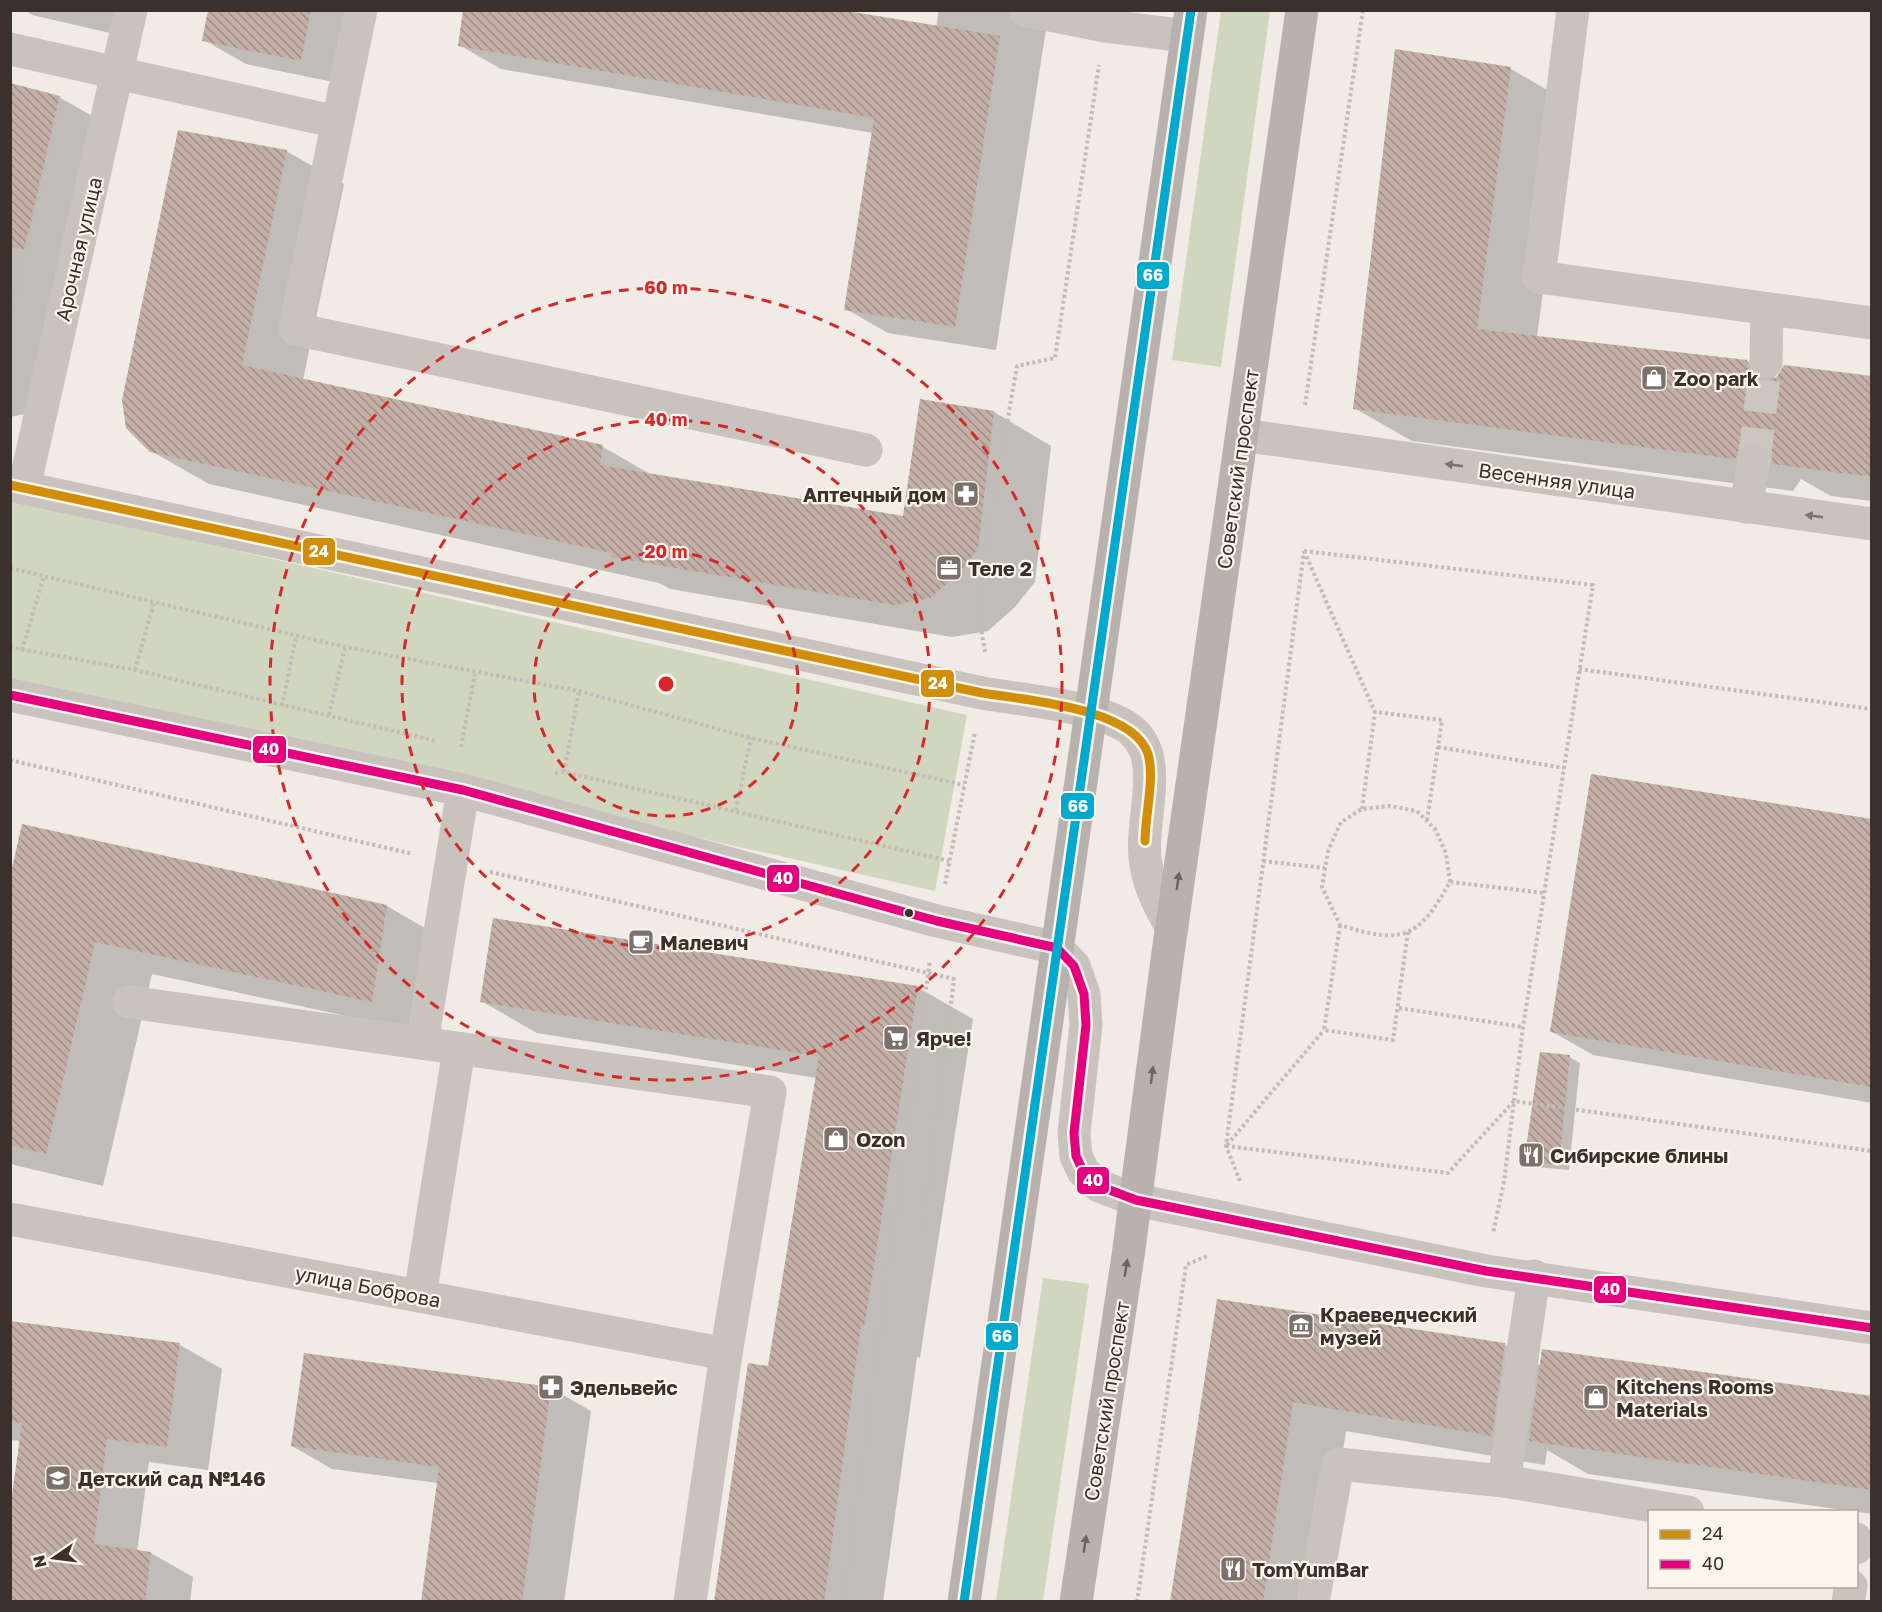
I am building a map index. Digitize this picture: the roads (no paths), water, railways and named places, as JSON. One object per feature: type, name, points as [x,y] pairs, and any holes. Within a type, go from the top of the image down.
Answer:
[{"type":"main road","name":"Советский проспект","points":[[1076,1602],[1136,1200],[1172,928],[1302,10]]},
{"type":"main road","points":[[964,1602],[1189,23]]},
{"type":"street","name":"Арочная улица","points":[[17,486],[118,74],[131,10]]},
{"type":"street","points":[[361,10],[295,329],[866,450]]},
{"type":"street","points":[[1025,10],[1105,26],[1189,23]]},
{"type":"street","points":[[1573,10],[1539,277],[1872,323]]},
{"type":"street","points":[[10,49],[337,122]]},
{"type":"street","points":[[1766,362],[1767,310]]},
{"type":"street","name":"Весенняя улица","points":[[1242,435],[1872,524]]},
{"type":"street","points":[[1746,507],[1754,461]]},
{"type":"street","points":[[17,486],[982,693],[1090,713],[1120,722],[1138,735],[1148,754],[1150,773],[1145,822],[1145,863],[1154,896],[1172,928]]},
{"type":"street","points":[[10,695],[463,790],[937,921],[1057,948],[1074,966],[1084,994],[1086,1025],[1074,1132],[1076,1156],[1083,1172],[1099,1186],[1136,1200],[1486,1270],[1872,1328]]},
{"type":"street","points":[[422,1043],[463,790]]},
{"type":"street","points":[[129,1002],[770,1092],[726,1354],[690,1602]]},
{"type":"street","points":[[420,1296],[459,1048]]},
{"type":"street","name":"улица Боброва","points":[[10,1218],[726,1354]]},
{"type":"street","points":[[1504,1481],[1534,1276]]},
{"type":"street","points":[[1313,1602],[1338,1464],[1504,1481],[1676,1510]]},
{"type":"tunnel","points":[[1754,461],[1766,362]]},
{"type":"place","name":"Zoo park","points":[[1654,378]]},
{"type":"place","name":"Аптечный дом","points":[[966,494]]},
{"type":"place","name":"Теле 2","points":[[949,568]]},
{"type":"place","name":"Малевич","points":[[641,942]]},
{"type":"place","name":"Ярче!","points":[[896,1038]]},
{"type":"place","name":"Ozon","points":[[836,1139]]},
{"type":"place","name":"Сибирские блины","points":[[1531,1155]]},
{"type":"place","name":"Краеведческий музей","points":[[1301,1326]]},
{"type":"place","name":"Эдельвейс","points":[[551,1387]]},
{"type":"place","name":"Kitchens Rooms Materials","points":[[1596,1397]]},
{"type":"place","name":"Детский сад №146","points":[[58,1478]]},
{"type":"place","name":"TomYumBar","points":[[1233,1569]]}]
